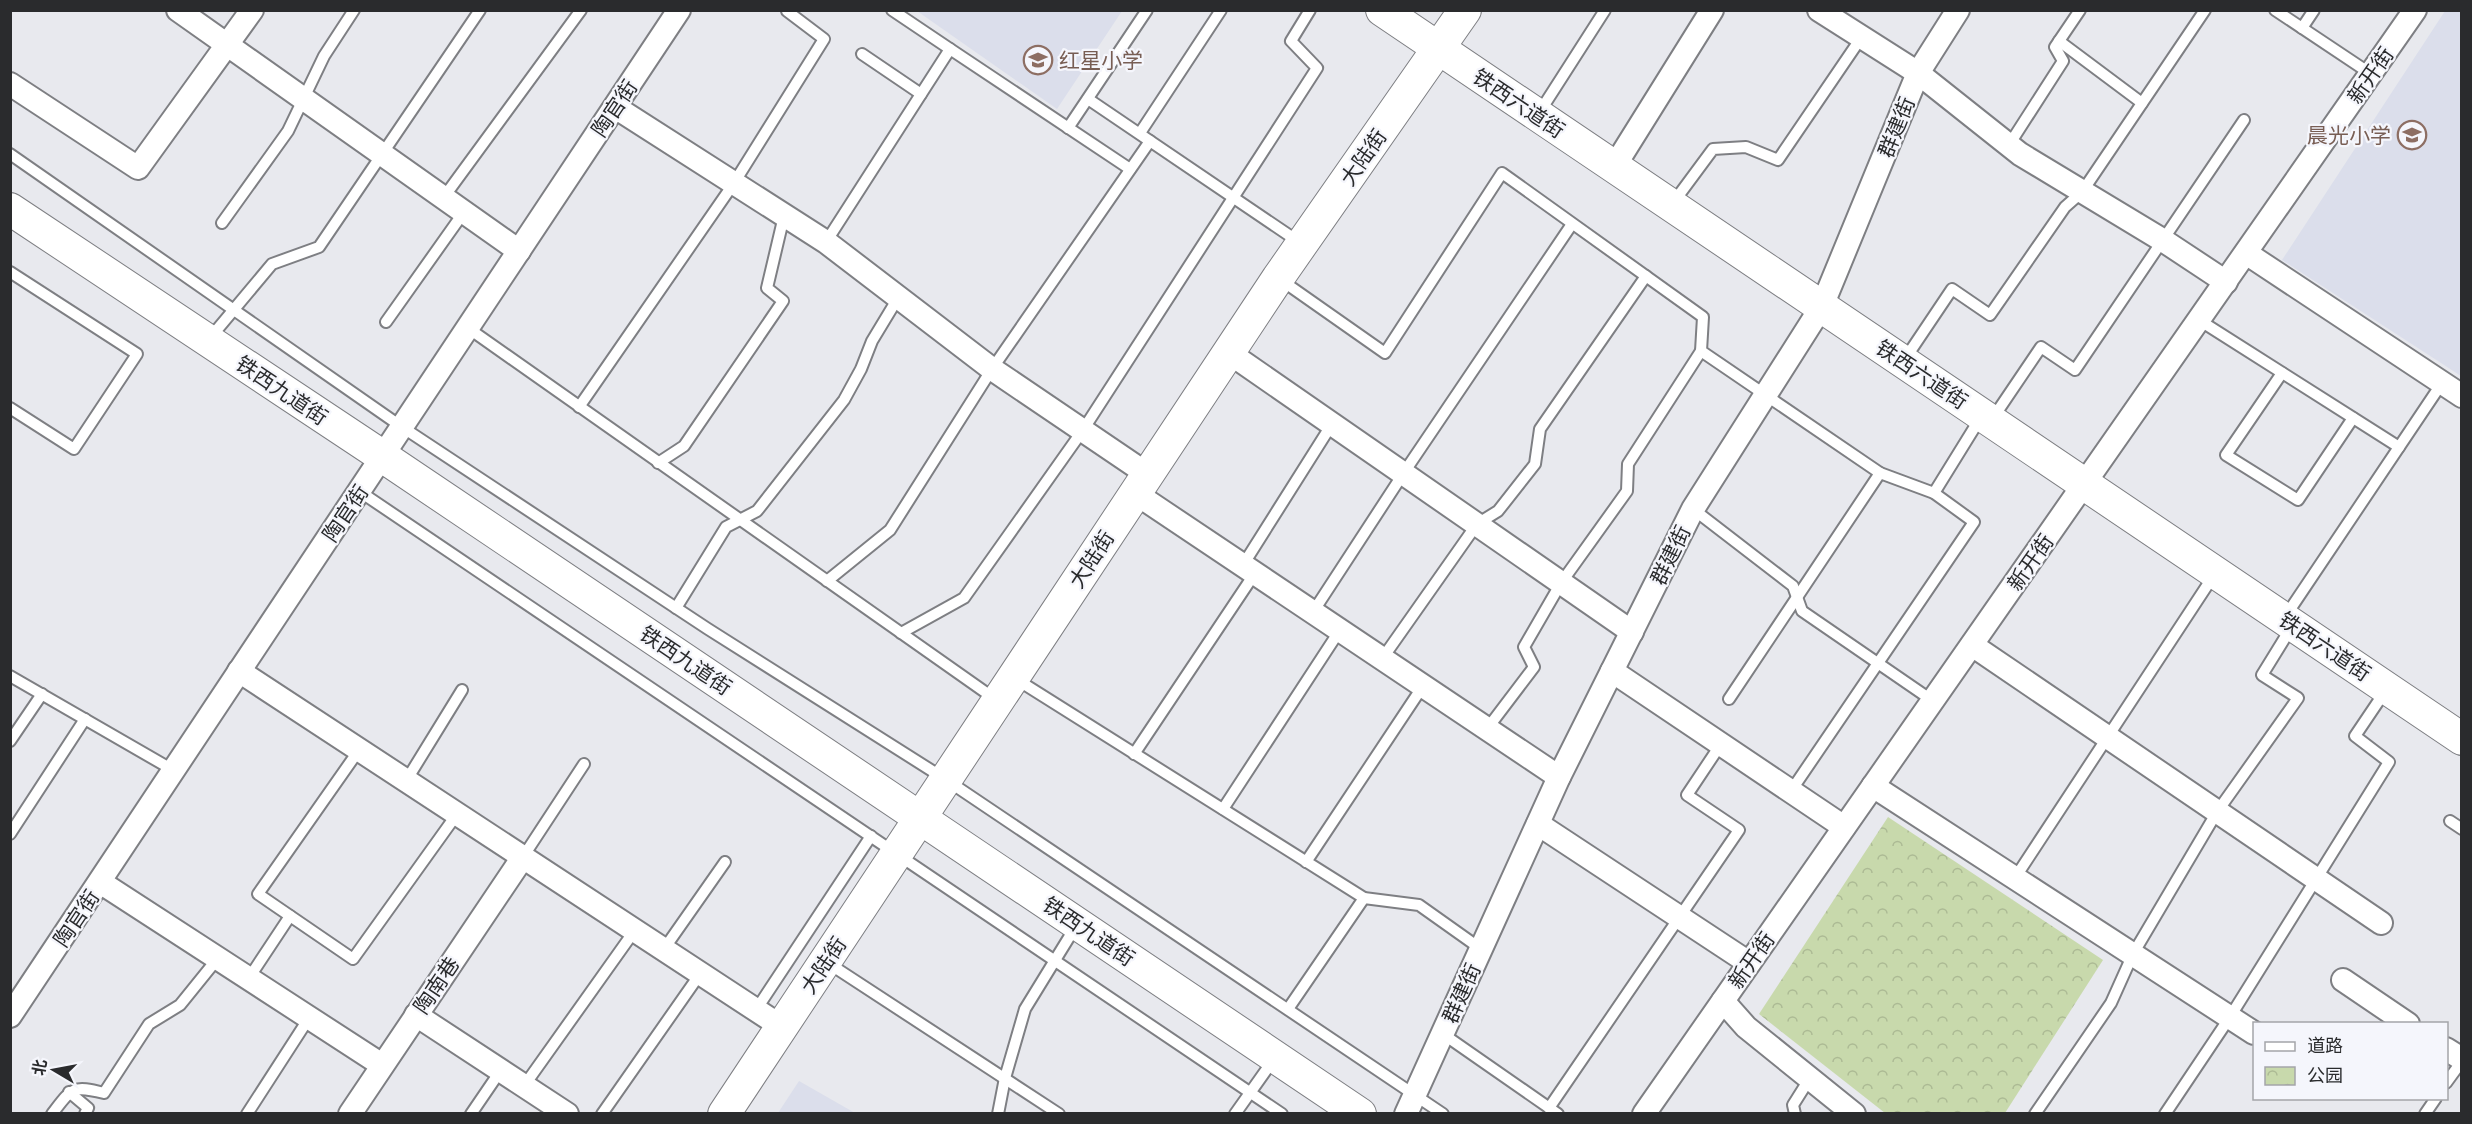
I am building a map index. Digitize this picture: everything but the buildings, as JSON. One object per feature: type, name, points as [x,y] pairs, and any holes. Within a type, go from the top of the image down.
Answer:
[{"type":"main road","name":"铁西六道街","points":[[1382,10],[2461,737]]},
{"type":"main road","name":"大陆街","points":[[724,1113],[1228,352],[1465,10]]},
{"type":"main road","name":"铁西九道街","points":[[10,209],[1360,1113]]},
{"type":"street","points":[[178,10],[519,251]]},
{"type":"street","points":[[10,84],[138,168],[229,46],[252,10]]},
{"type":"street","points":[[1614,167],[1712,10]]},
{"type":"street","points":[[1819,10],[1918,73],[2009,145],[2226,282]]},
{"type":"street","name":"群建街","points":[[1411,1104],[1559,777],[1693,509],[1822,306],[1918,73],[1958,10]]},
{"type":"street","name":"新开街","points":[[1644,1113],[2415,10]]},
{"type":"street","name":"陶官街","points":[[10,1016],[615,107],[670,14]]},
{"type":"street","points":[[615,107],[826,242],[993,369],[1083,430],[1141,483],[1249,569],[1559,777]]},
{"type":"street","points":[[2246,253],[2462,396]]},
{"type":"street","points":[[1228,352],[1632,632]]},
{"type":"street","points":[[1972,645],[2381,924]]},
{"type":"street","points":[[239,671],[782,1027]]},
{"type":"street","points":[[1612,671],[1844,827]]},
{"type":"street","points":[[1873,786],[2253,1032]]},
{"type":"street","points":[[1538,824],[1749,963]]},
{"type":"street","name":"陶南巷","points":[[350,1113],[523,857]]},
{"type":"street","points":[[100,882],[382,1065]]},
{"type":"street","points":[[2343,980],[2406,1022]]},
{"type":"street","points":[[1723,1001],[1746,1028],[1854,1113]]},
{"type":"street","points":[[416,1015],[567,1113]]},
{"type":"street","points":[[2448,1050],[2462,1060]]},
{"type":"lane","points":[[222,223],[288,131],[324,56],[354,10]]},
{"type":"lane","points":[[208,340],[232,308],[272,264],[319,247],[480,10]]},
{"type":"lane","points":[[444,197],[580,10]]},
{"type":"lane","points":[[892,10],[1130,169]]},
{"type":"lane","points":[[1068,128],[1147,10]]},
{"type":"lane","points":[[1140,133],[1221,10]]},
{"type":"lane","points":[[901,633],[964,598],[1083,430],[1317,68],[1291,41],[1310,10]]},
{"type":"lane","points":[[1538,115],[1605,10]]},
{"type":"lane","points":[[2009,145],[2063,61],[2055,47],[2080,10]]},
{"type":"lane","points":[[1904,362],[1952,289],[1990,315],[2065,207],[2082,192],[2205,10]]},
{"type":"lane","points":[[2275,10],[2371,74]]},
{"type":"lane","points":[[2302,28],[2314,10]]},
{"type":"lane","points":[[579,407],[734,183],[824,39],[787,11]]},
{"type":"lane","points":[[1671,205],[1713,150],[1746,147],[1778,160],[1861,38]]},
{"type":"lane","points":[[2059,41],[2142,103]]},
{"type":"lane","points":[[826,242],[950,49]]},
{"type":"lane","points":[[862,54],[921,94]]},
{"type":"lane","points":[[1088,99],[1302,244]]},
{"type":"lane","points":[[1934,493],[2041,347],[2074,370],[2164,241],[2244,120]]},
{"type":"lane","points":[[827,582],[890,530],[993,369],[1150,141]]},
{"type":"lane","points":[[10,154],[402,427],[676,608],[945,779],[1288,1009],[1411,1104],[1443,1113]]},
{"type":"lane","points":[[1278,278],[1385,353],[1502,173],[1703,317],[1701,351],[1628,464],[1627,491],[1562,583],[1524,647],[1534,668],[1487,729]]},
{"type":"lane","points":[[386,322],[464,212]]},
{"type":"lane","points":[[658,463],[684,446],[783,301],[767,288],[784,216]]},
{"type":"lane","points":[[1313,612],[1572,224]]},
{"type":"lane","points":[[10,272],[137,354],[74,449],[10,408]]},
{"type":"lane","points":[[1382,659],[1477,524],[1498,511],[1535,464],[1540,429],[1646,276]]},
{"type":"lane","points":[[676,608],[726,527],[757,511],[844,400],[861,369],[872,341],[898,298]]},
{"type":"lane","points":[[2199,320],[2399,447]]},
{"type":"lane","points":[[468,328],[901,633],[1134,754],[1364,898],[1419,905],[1481,949]]},
{"type":"lane","points":[[1701,351],[1880,473],[1934,493],[1974,522],[1791,791]]},
{"type":"lane","points":[[2282,373],[2226,455],[2298,500],[2353,418]]},
{"type":"lane","points":[[2036,1113],[2111,1003],[2133,954],[2217,812],[2298,698],[2262,675],[2288,622],[2442,383]]},
{"type":"lane","points":[[1134,754],[1249,569],[1332,424]]},
{"type":"lane","points":[[1729,699],[1880,473]]},
{"type":"lane","points":[[359,491],[1282,1113]]},
{"type":"lane","points":[[1693,509],[1793,586],[1802,611],[1933,701]]},
{"type":"lane","points":[[2015,878],[2215,573]]},
{"type":"lane","points":[[1223,810],[1340,630]]},
{"type":"lane","points":[[10,676],[174,770]]},
{"type":"lane","points":[[1306,862],[1423,686]]},
{"type":"lane","points":[[2165,1113],[2230,1017],[2389,762],[2355,736],[2387,688]]},
{"type":"lane","points":[[406,781],[462,690]]},
{"type":"lane","points":[[10,741],[42,694]]},
{"type":"lane","points":[[10,834],[85,719]]},
{"type":"lane","points":[[1443,1034],[1553,1111],[1678,916],[1739,830],[1687,795],[1721,744]]},
{"type":"lane","points":[[359,750],[258,894],[353,959],[457,814]]},
{"type":"lane","points":[[523,857],[584,764]]},
{"type":"lane","points":[[2450,821],[2462,829]]},
{"type":"lane","points":[[756,1010],[871,836]]},
{"type":"lane","points":[[664,950],[725,862]]},
{"type":"lane","points":[[1288,1009],[1364,898]]},
{"type":"lane","points":[[249,978],[290,916]]},
{"type":"lane","points":[[998,1113],[1005,1078],[1025,1009],[1078,924]]},
{"type":"lane","points":[[524,1086],[635,930]]},
{"type":"lane","points":[[52,1113],[69,1092],[81,1087],[104,1093],[149,1024],[180,1005],[218,958]]},
{"type":"lane","points":[[825,961],[1059,1113]]},
{"type":"lane","points":[[602,1113],[700,974]]},
{"type":"lane","points":[[248,1113],[309,1018]]},
{"type":"lane","points":[[1235,1113],[1276,1057]]},
{"type":"lane","points":[[2448,1080],[2462,1060]]},
{"type":"lane","points":[[471,1113],[501,1070]]},
{"type":"lane","points":[[1795,1113],[1793,1105],[1810,1078]]},
{"type":"lane","points":[[69,1092],[88,1108],[85,1113]]},
{"type":"lane","points":[[2425,1113],[2435,1100]]},
{"type":"shaded area","name":"红星小学","points":[[917,11],[1122,11],[1057,109]]},
{"type":"shaded area","name":"晨光小学","points":[[2445,11],[2462,11],[2461,376],[2282,260]]},
{"type":"shaded area","points":[[799,1081],[855,1113],[778,1113]]},
{"type":"green space","points":[[1888,817],[2103,960],[2005,1113],[1885,1113],[1759,1014]]},
{"type":"place","name":"红星小学","points":[[1038,60]]},
{"type":"place","name":"晨光小学","points":[[2412,135]]}]
